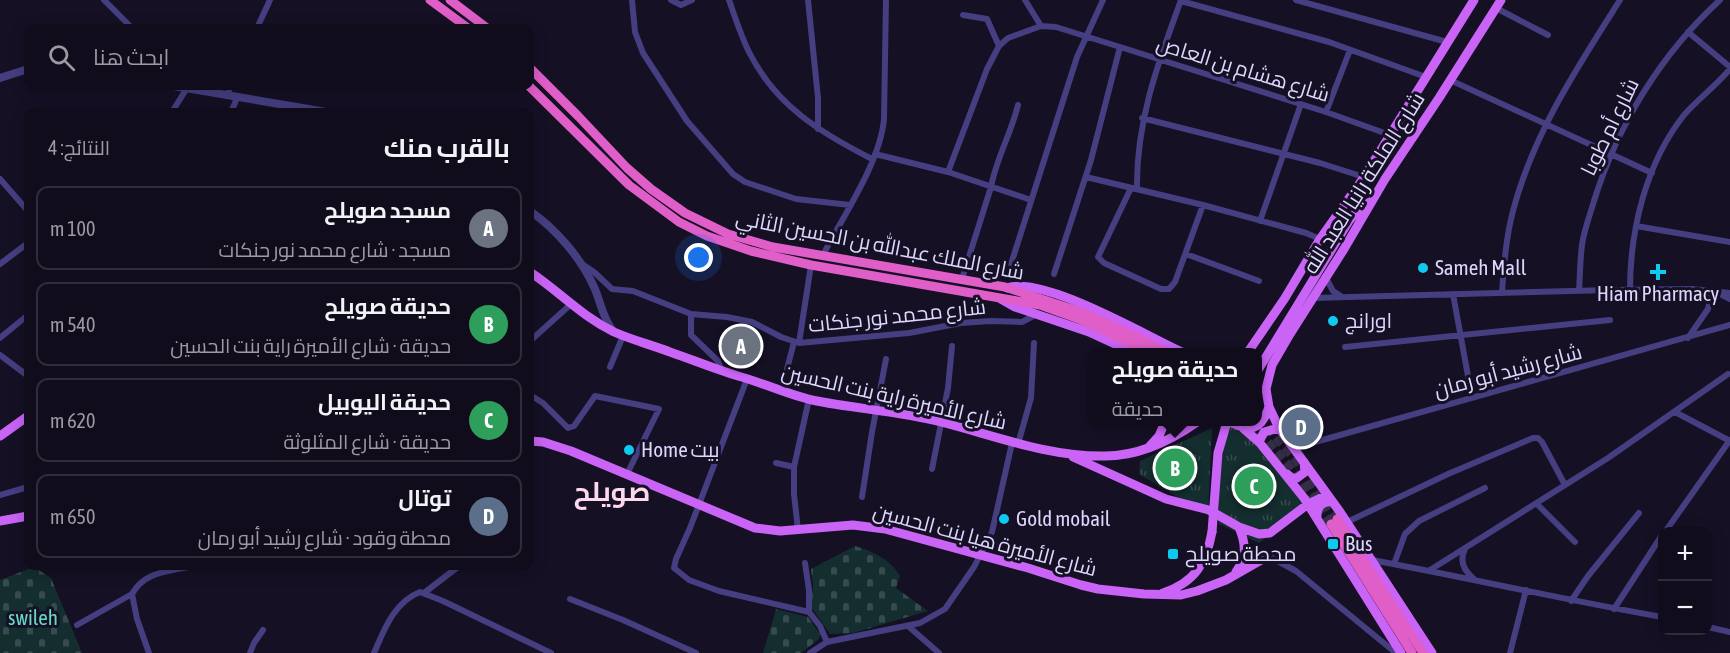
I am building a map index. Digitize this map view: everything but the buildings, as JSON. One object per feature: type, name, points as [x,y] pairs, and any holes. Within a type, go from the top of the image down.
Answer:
[{"type":"highway","points":[[430,0],[463,24]]},
{"type":"highway","points":[[450,0],[482,24]]},
{"type":"highway","name":"شارع الملك عبدالله بن الحسين الثاني","points":[[534,72],[627,168],[651,189],[685,213],[720,231],[773,247],[1007,288],[1084,313],[1158,348]]},
{"type":"highway","name":"شارع الملك عبدالله بن الحسين الثاني","points":[[533,90],[629,185],[679,222],[707,236],[735,246],[811,265],[1040,305],[1079,319],[1141,348]]},
{"type":"highway","points":[[1338,522],[1412,653]]},
{"type":"highway","points":[[1338,522],[1423,653]]},
{"type":"main road","name":"شارع الملكة رانيا العبد الله","points":[[1250,348],[1280,307],[1320,239],[1364,177],[1474,0]]},
{"type":"main road","name":"شارع الملكة رانيا العبد الله","points":[[1262,388],[1272,365],[1371,201],[1498,4]]},
{"type":"main road","points":[[1262,362],[1355,212],[1371,201]]},
{"type":"main road","name":"شارع الأميرة راية بنت الحسين","points":[[534,275],[570,305],[619,334],[808,399],[941,422],[1015,444],[1065,453],[1106,456],[1147,449],[1174,438],[1191,426]]},
{"type":"main road","points":[[1007,288],[1016,285],[1033,288],[1082,304],[1174,348]]},
{"type":"main road","points":[[999,297],[1015,307],[1089,332],[1123,348]]},
{"type":"main road","points":[[1262,388],[1279,428],[1330,498],[1338,522],[1372,560],[1432,653]]},
{"type":"main road","points":[[1262,420],[1269,407]]},
{"type":"main road","points":[[0,436],[24,419]]},
{"type":"main road","points":[[1147,449],[1159,436],[1164,426]]},
{"type":"main road","points":[[1158,595],[1184,584],[1193,576],[1203,563],[1209,549],[1218,453],[1227,426]]},
{"type":"main road","points":[[1238,426],[1259,442],[1287,474],[1317,516],[1401,653]]},
{"type":"main road","points":[[1243,428],[1257,426]]},
{"type":"main road","points":[[1259,442],[1264,432],[1279,428]]},
{"type":"main road","name":"شارع الأميرة هيا بنت الحسين","points":[[534,441],[560,447],[755,528],[771,531],[839,525],[869,526],[1098,589],[1158,595],[1188,594],[1234,576],[1261,560]]},
{"type":"main road","points":[[1065,453],[1166,499],[1209,510],[1239,527],[1259,534],[1270,533],[1308,504],[1330,498]]},
{"type":"main road","points":[[1287,474],[1292,478],[1305,472],[1304,461]]},
{"type":"main road","points":[[1317,516],[1320,506],[1330,498]]},
{"type":"main road","points":[[0,521],[24,517]]},
{"type":"main road","points":[[1234,576],[1245,556],[1239,527]]},
{"type":"street","points":[[104,0],[128,24]]},
{"type":"street","points":[[259,24],[270,0]]},
{"type":"street","points":[[632,0],[635,32],[643,53],[687,121],[733,174],[745,182],[796,199],[850,205]]},
{"type":"street","points":[[671,0],[681,5],[692,0]]},
{"type":"street","points":[[729,0],[748,51],[757,66],[784,100],[818,129],[874,156],[948,172],[1031,200]]},
{"type":"street","points":[[808,0],[818,98],[818,129]]},
{"type":"street","points":[[823,255],[881,139],[884,119],[886,0]]},
{"type":"street","points":[[948,172],[987,69],[999,46],[1008,38],[1041,26],[1024,0]]},
{"type":"street","points":[[1011,264],[1070,77],[1103,0]]},
{"type":"street","points":[[1203,205],[1175,282],[1169,289],[1165,290],[1099,259],[1099,254],[1134,189],[1142,118],[1181,0],[1255,20],[1426,77]]},
{"type":"street","points":[[1296,0],[1447,42]]},
{"type":"street","points":[[1502,292],[1512,213],[1522,180],[1546,125],[1587,52],[1620,0]]},
{"type":"street","name":"شارع أم طوبا","points":[[1579,291],[1584,232],[1612,154],[1642,94],[1688,32],[1720,0]]},
{"type":"street","points":[[1498,4],[1548,35]]},
{"type":"street","points":[[963,15],[987,19],[999,46]]},
{"type":"street","name":"شارع هشام بن العاص","points":[[1041,26],[1056,27],[1120,46],[1326,112],[1390,135]]},
{"type":"street","points":[[1630,290],[1631,258],[1636,226],[1652,173],[1680,121],[1730,68],[1688,32]]},
{"type":"street","points":[[1054,274],[1086,177],[1120,46]]},
{"type":"street","points":[[1326,112],[1350,50]]},
{"type":"street","points":[[0,78],[24,70]]},
{"type":"street","points":[[1450,80],[1652,173]]},
{"type":"street","points":[[174,108],[186,90]]},
{"type":"street","points":[[229,90],[238,96],[304,108]]},
{"type":"street","points":[[233,108],[238,96]]},
{"type":"street","points":[[1260,221],[1301,104]]},
{"type":"street","points":[[962,279],[991,187],[992,176],[1012,130],[1018,105]]},
{"type":"street","points":[[1142,118],[1364,177]]},
{"type":"street","points":[[1086,177],[1203,205],[1306,233],[1320,239]]},
{"type":"street","points":[[0,179],[24,206]]},
{"type":"street","points":[[534,215],[558,236],[579,262],[593,285],[605,319],[619,334],[610,367]]},
{"type":"street","points":[[1636,226],[1730,242]]},
{"type":"street","points":[[0,264],[24,246]]},
{"type":"street","points":[[1186,254],[1258,281]]},
{"type":"street","name":"شارع محمد نور جنكات","points":[[579,262],[612,289],[633,291],[691,314],[743,320],[797,343],[909,333],[961,323],[1022,322],[1039,314]]},
{"type":"street","points":[[787,369],[797,343],[811,265]]},
{"type":"street","points":[[1326,278],[1334,291],[1342,297]]},
{"type":"street","points":[[1313,298],[1692,289],[1730,293]]},
{"type":"street","points":[[1714,292],[1730,299]]},
{"type":"street","points":[[1688,338],[1708,309],[1714,292]]},
{"type":"street","points":[[1454,294],[1459,335],[1472,398]]},
{"type":"street","points":[[534,337],[570,305]]},
{"type":"street","points":[[591,319],[600,305]]},
{"type":"street","points":[[691,314],[691,335],[718,361],[722,371]]},
{"type":"street","points":[[0,338],[24,318]]},
{"type":"street","points":[[1345,346],[1610,320]]},
{"type":"street","name":"شارع رشيد أبو رمان","points":[[1294,448],[1730,325]]},
{"type":"street","points":[[810,653],[827,642],[908,627],[929,619],[951,603],[981,555],[994,524],[1015,444],[1031,398],[1034,343]]},
{"type":"street","points":[[932,469],[948,388],[952,346]]},
{"type":"street","points":[[0,355],[24,373]]},
{"type":"street","points":[[862,497],[886,359]]},
{"type":"street","points":[[1430,570],[1608,458],[1728,374]]},
{"type":"street","points":[[747,379],[674,565],[676,571],[689,580],[719,591],[808,612],[820,627],[827,642]]},
{"type":"street","points":[[534,397],[543,402],[568,428],[574,426],[595,396],[659,409],[627,474]]},
{"type":"street","points":[[798,530],[794,467],[808,399]]},
{"type":"street","points":[[1668,527],[1730,441],[1676,412]]},
{"type":"street","points":[[1338,522],[1533,438],[1538,438],[1542,442],[1564,485]]},
{"type":"street","points":[[776,463],[794,467]]},
{"type":"street","points":[[0,495],[24,488]]},
{"type":"street","points":[[1394,564],[1405,534],[1419,521],[1485,488]]},
{"type":"street","points":[[1537,504],[1575,542]]},
{"type":"street","points":[[1572,601],[1588,576],[1639,513]]},
{"type":"street","points":[[1614,609],[1658,542]]},
{"type":"street","points":[[1465,549],[1462,562],[1466,572],[1474,579]]},
{"type":"street","points":[[1261,560],[1272,558],[1296,571],[1396,653]]},
{"type":"street","points":[[1372,560],[1658,616]]},
{"type":"street","points":[[805,563],[809,590],[808,612]]},
{"type":"street","points":[[78,625],[132,594],[137,585],[149,576],[175,570]]},
{"type":"street","points":[[374,653],[387,624],[397,609],[415,594],[424,593],[454,570]]},
{"type":"street","points":[[1510,653],[1526,590]]},
{"type":"street","points":[[424,593],[551,653]]},
{"type":"street","points":[[132,594],[133,608],[149,653]]},
{"type":"street","points":[[570,599],[696,653]]},
{"type":"street","points":[[908,627],[939,653]]},
{"type":"street","points":[[1712,628],[1730,632]]},
{"type":"street","points":[[250,653],[263,630]]},
{"type":"green space","points":[[1231,426],[1249,437],[1302,502],[1303,510],[1259,543],[1219,524],[1221,462]]},
{"type":"green space","points":[[1212,428],[1208,515],[1139,474],[1140,461]]},
{"type":"green space","points":[[855,546],[875,554],[891,565],[900,576],[896,588],[928,611],[853,633],[830,634],[811,607],[813,586],[811,569]]},
{"type":"green space","name":"swileh","points":[[26,570],[39,570],[51,578],[82,653],[0,653],[0,580]]},
{"type":"green space","points":[[776,609],[808,617],[820,634],[819,639],[801,653],[763,653]]},
{"type":"tunnel","points":[[1262,422],[1296,460],[1337,519]]},
{"type":"tunnel","points":[[1254,426],[1288,465],[1331,524]]},
{"type":"place","name":"Sameh Mall","points":[[1423,268]]},
{"type":"place","name":"Hiam Pharmacy","points":[[1658,272]]},
{"type":"place","name":"اورانج","points":[[1333,321]]},
{"type":"place","name":"مسجد صويلح","points":[[741,346]]},
{"type":"place","name":"توتال","points":[[1301,427]]},
{"type":"place","name":"Home بيت","points":[[629,450]]},
{"type":"place","name":"حديقة صويلح","points":[[1175,468]]},
{"type":"place","name":"حديقة اليوبيل","points":[[1254,486]]},
{"type":"place","name":"Gold mobail","points":[[1004,519]]},
{"type":"place","name":"Bus","points":[[1333,544]]},
{"type":"place","name":"محطة صويلح","points":[[1173,554]]},
{"type":"district","name":"صويلح","points":[[612,492]]}]
